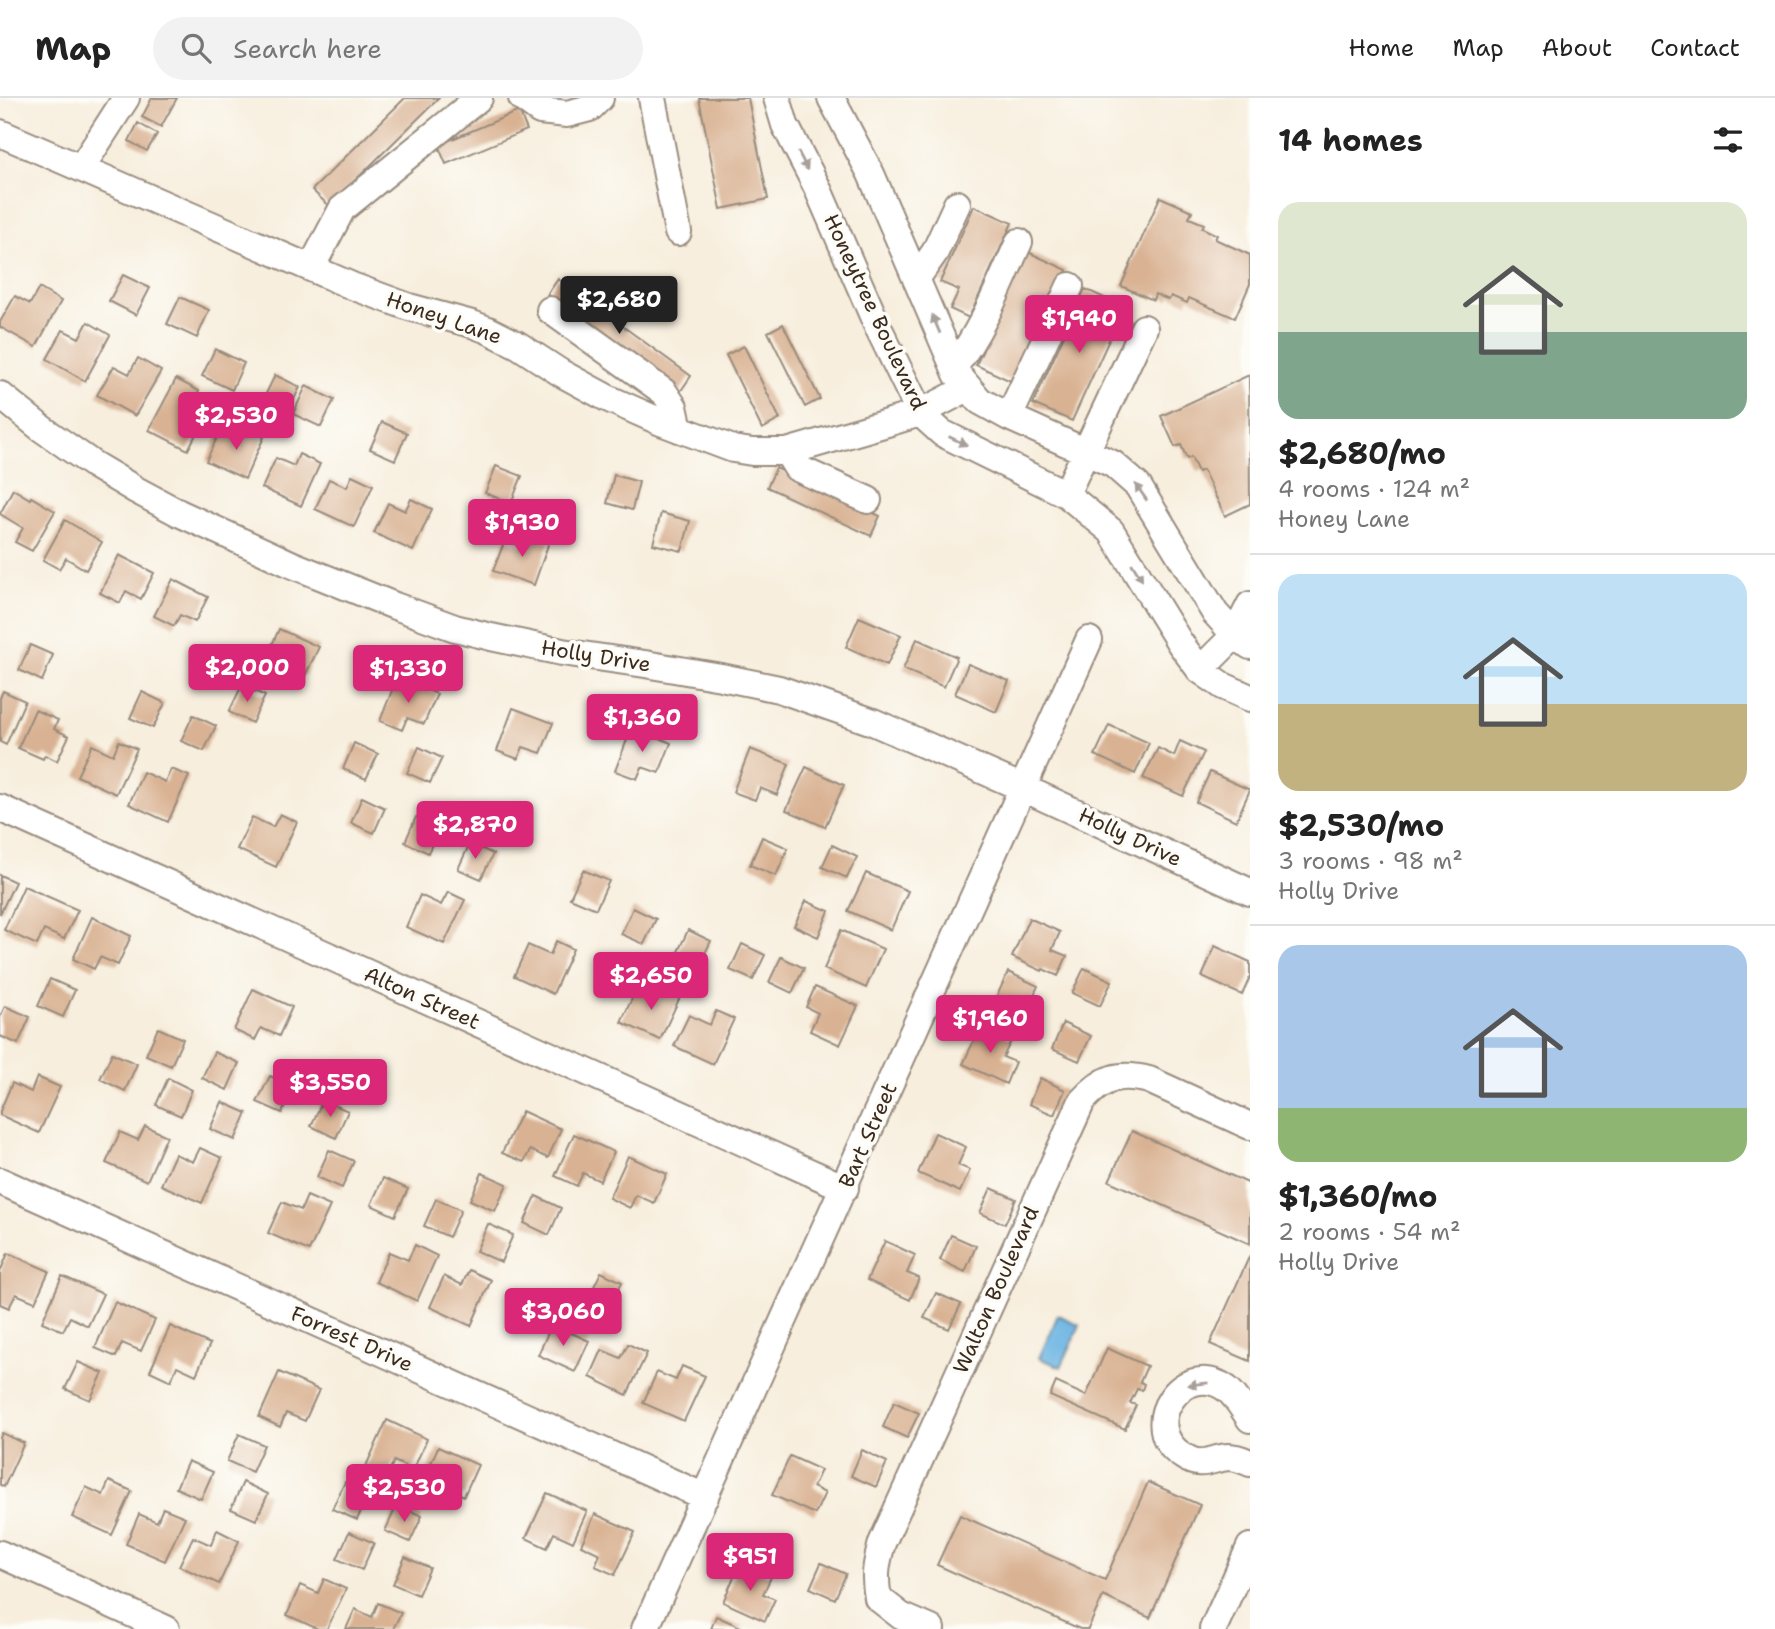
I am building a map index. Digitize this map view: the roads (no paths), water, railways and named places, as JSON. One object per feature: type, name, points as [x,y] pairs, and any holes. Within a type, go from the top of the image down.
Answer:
[{"type":"street","points":[[81,168],[125,98]]},
{"type":"street","points":[[311,268],[342,209],[479,98]]},
{"type":"street","points":[[522,98],[540,111],[566,114],[590,108],[600,98]]},
{"type":"street","points":[[652,98],[678,232]]},
{"type":"street","name":"Honeytree Boulevard","points":[[777,98],[785,125],[817,187],[877,325],[920,413],[942,433],[1066,494],[1111,531],[1180,643],[1200,670],[1223,686],[1250,698]]},
{"type":"street","points":[[831,98],[871,174],[961,377],[980,401],[1113,464],[1138,486],[1215,613],[1242,641]]},
{"type":"street","name":"Honey Lane","points":[[0,133],[352,286],[409,307],[488,330],[607,398],[733,449],[787,452],[920,413],[961,377]]},
{"type":"street","points":[[916,279],[934,252],[957,204]]},
{"type":"street","points":[[961,377],[967,350],[1019,242]]},
{"type":"street","points":[[1009,417],[1070,286]]},
{"type":"street","points":[[550,310],[664,392],[674,407],[679,429]]},
{"type":"street","points":[[1066,494],[1144,328]]},
{"type":"street","name":"Holly Drive","points":[[0,395],[94,465],[147,496],[293,565],[395,606],[456,628],[491,637],[562,652],[658,666],[779,689],[873,722],[1250,892]]},
{"type":"street","points":[[787,452],[797,468],[868,500]]},
{"type":"street","points":[[1200,670],[1242,641],[1250,605]]},
{"type":"street","name":"Bart Street","points":[[645,1629],[1089,640]]},
{"type":"street","name":"Alton Street","points":[[0,808],[845,1188]]},
{"type":"street","name":"Walton Boulevard","points":[[931,1629],[901,1616],[878,1598],[875,1581],[879,1555],[1082,1101],[1103,1082],[1114,1077],[1135,1076],[1250,1126]]},
{"type":"street","name":"Forrest Drive","points":[[0,1181],[705,1497]]},
{"type":"street","points":[[1250,1419],[1233,1394],[1216,1383],[1202,1381],[1185,1385],[1174,1393],[1166,1404],[1163,1418],[1165,1435],[1174,1450],[1185,1459],[1203,1463],[1228,1457],[1250,1464]]},
{"type":"street","points":[[1213,1629],[1250,1547]]},
{"type":"street","points":[[0,1554],[166,1629]]},
{"type":"water","points":[[1058,1315],[1080,1325],[1061,1367],[1039,1358]]}]
